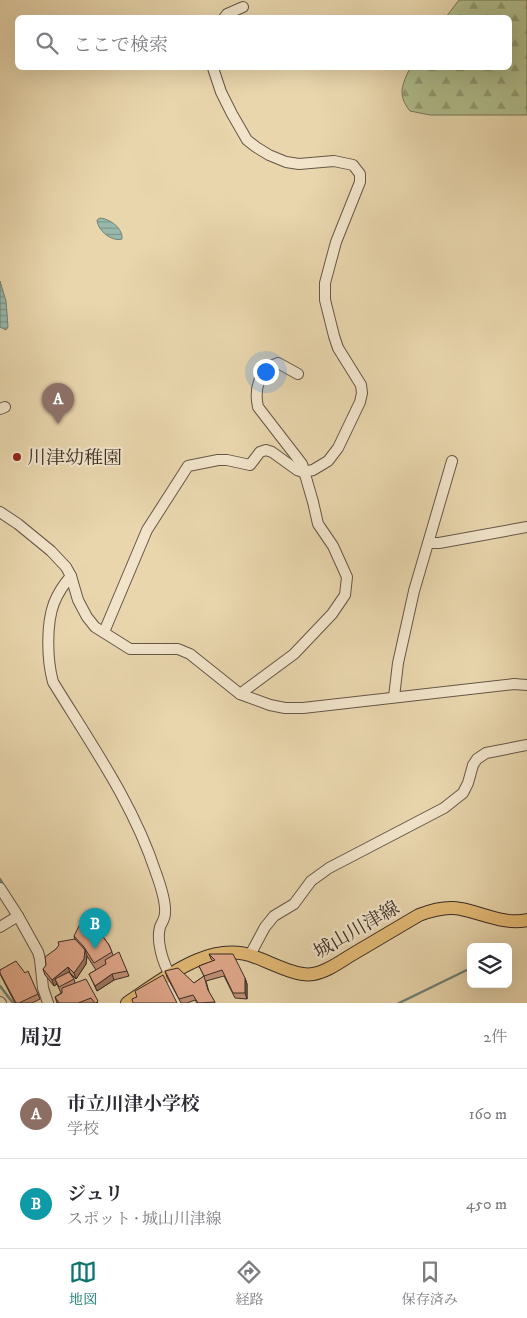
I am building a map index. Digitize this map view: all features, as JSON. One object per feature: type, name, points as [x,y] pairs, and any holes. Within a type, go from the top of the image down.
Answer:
[{"type":"main road","name":"城山川津線","points":[[127,1003],[188,965],[212,955],[229,953],[250,955],[287,969],[311,975],[326,969],[419,915],[432,910],[460,908],[511,921],[527,920]]},
{"type":"street","points":[[226,15],[243,6]]},
{"type":"street","points":[[104,632],[148,530],[188,466],[218,460],[250,465],[260,452],[266,450],[272,452],[297,470],[303,472],[312,470],[328,461],[338,448],[354,416],[362,393],[361,385],[338,348],[325,300],[325,284],[336,242],[360,182],[360,174],[353,165],[334,162],[299,164],[286,162],[256,147],[247,140],[232,114],[220,92],[214,70]]},
{"type":"street","points":[[240,694],[294,654],[332,614],[345,595],[347,577],[333,546],[318,524],[302,464],[258,407],[257,387],[262,375],[270,366],[278,363],[298,374]]},
{"type":"street","points":[[394,697],[398,663],[414,591],[452,461]]},
{"type":"street","points":[[0,512],[51,551],[66,567],[71,576],[78,600],[87,618],[95,627],[130,649],[178,649],[190,654],[240,694],[270,706],[285,708],[332,706],[514,684],[527,685]]},
{"type":"street","points":[[429,544],[527,527]]},
{"type":"street","points":[[71,576],[61,588],[50,615],[49,665],[53,682],[95,752],[117,784],[132,814],[156,872],[165,910],[165,918],[160,929],[161,954],[180,1003]]},
{"type":"street","points":[[250,955],[264,927],[274,916],[294,904],[300,898],[307,885],[323,872],[444,808],[463,793],[473,765],[477,759],[486,753],[527,745]]},
{"type":"street","points":[[0,888],[38,952],[43,988],[48,1003]]},
{"type":"street","points":[[0,927],[18,916]]},
{"type":"green space","points":[[459,0],[527,0],[527,115],[430,115],[410,111],[402,95],[409,70],[512,70],[512,15],[448,15]]},
{"type":"shaded area","points":[[100,218],[108,220],[115,225],[122,235],[122,239],[114,239],[106,235],[98,224],[97,220]]},
{"type":"shaded area","points":[[0,281],[6,301],[8,327],[6,330],[0,327]]},
{"type":"building","points":[[92,914],[112,952],[94,963],[74,936],[82,920]]},
{"type":"building","points":[[75,939],[85,950],[84,959],[74,973],[68,967],[52,980],[43,969],[46,965],[45,957],[56,949],[59,945],[58,942]]},
{"type":"building","points":[[119,952],[127,971],[112,974],[95,986],[89,974],[106,964],[105,960]]},
{"type":"building","points":[[209,954],[233,954],[245,978],[245,993],[233,993],[222,970],[204,976],[199,966],[215,960]]},
{"type":"building","points":[[16,961],[25,973],[28,971],[38,994],[19,1003],[16,1003],[0,973],[0,970]]},
{"type":"building","points":[[178,968],[194,983],[204,976],[208,990],[215,1002],[198,1003],[193,995],[179,999],[165,971]]},
{"type":"building","points":[[69,972],[74,979],[59,987],[55,979]]},
{"type":"building","points":[[163,975],[177,1003],[133,1003],[132,999],[137,997],[135,991]]},
{"type":"building","points":[[86,979],[98,1001],[96,1003],[91,998],[78,1003],[59,1003],[55,997],[62,993],[62,988]]},
{"type":"waterway","points":[[0,879],[4,886]]},
{"type":"waterway","points":[[399,1003],[467,970]]},
{"type":"waterway","points":[[0,986],[13,1003]]},
{"type":"place","name":"市立川津小学校","points":[[58,424]]},
{"type":"place","name":"川津幼稚園","points":[[17,457]]},
{"type":"place","name":"ジュリ","points":[[95,949]]}]
